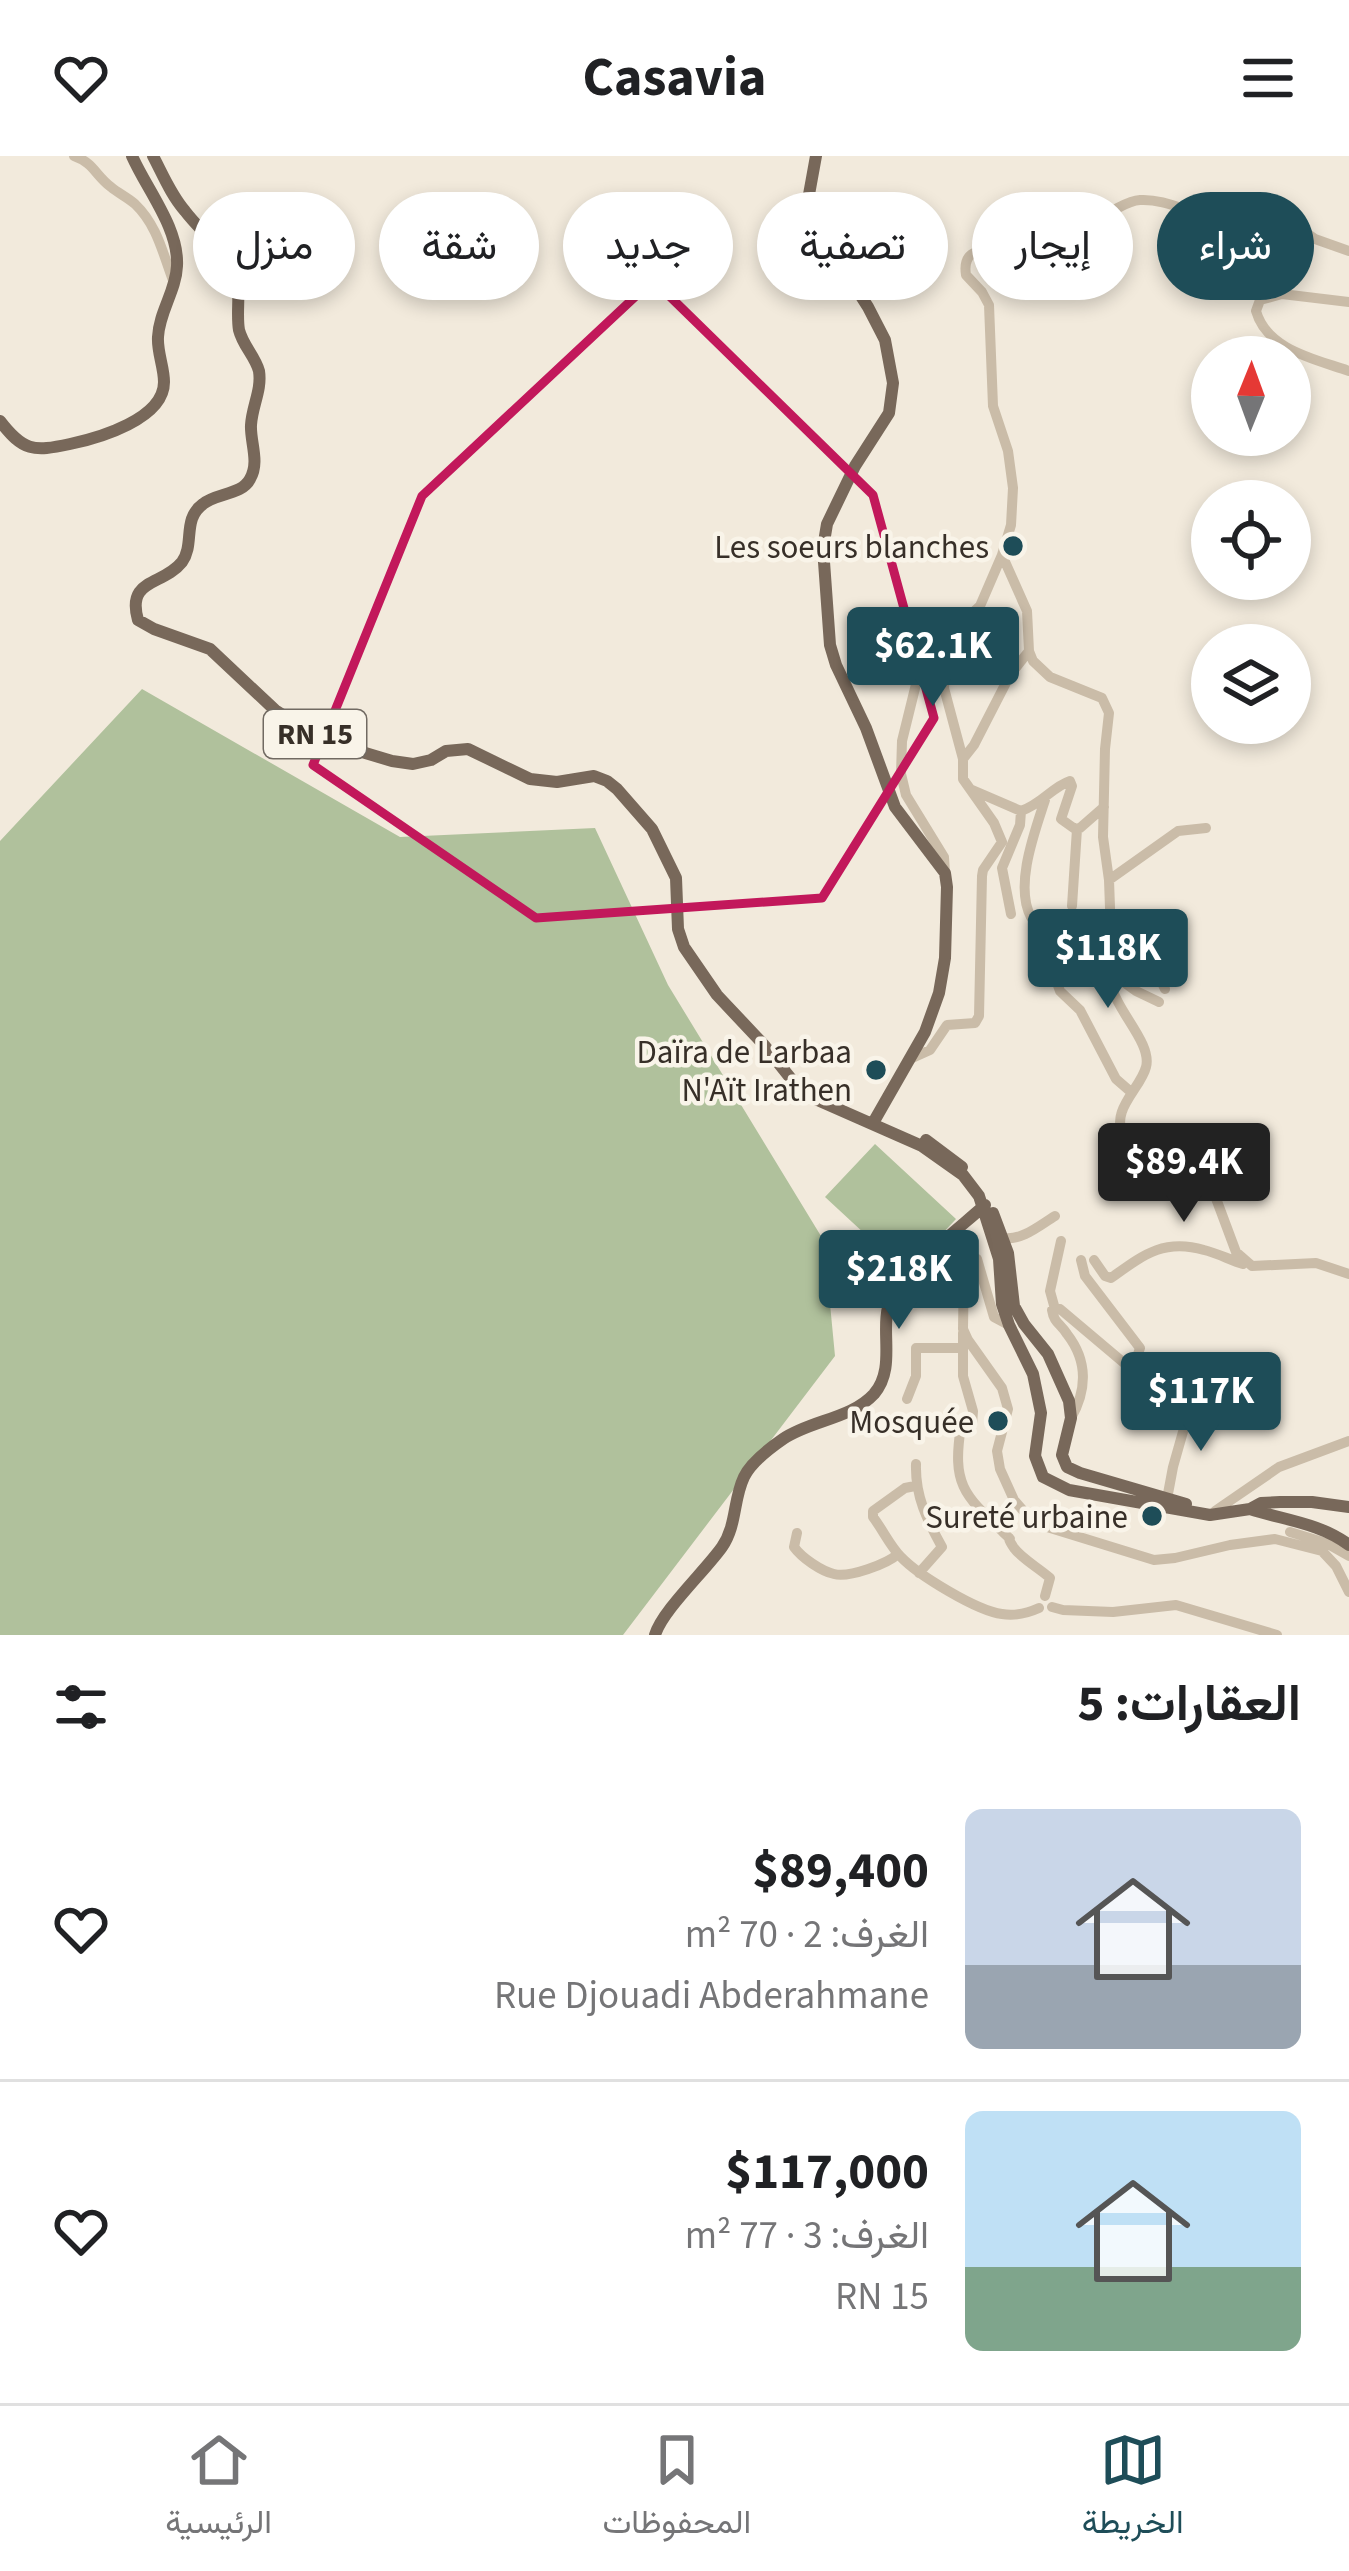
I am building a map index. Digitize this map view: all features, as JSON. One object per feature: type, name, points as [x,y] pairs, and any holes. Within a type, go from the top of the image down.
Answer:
[{"type":"main road","points":[[0,421],[21,445],[40,449],[106,436],[157,403],[164,387],[158,334],[177,266],[172,237],[132,156]]},
{"type":"main road","name":"RN 15","points":[[153,156],[176,200],[235,273],[241,338],[258,366],[260,386],[251,421],[252,477],[243,487],[211,499],[196,511],[181,563],[137,595],[138,620],[210,649],[275,710],[342,746],[413,764],[446,751],[468,749],[530,779],[557,782],[594,776],[607,781],[652,829],[676,878],[680,939],[717,995],[801,1089],[876,1125]]},
{"type":"main road","points":[[816,156],[808,200],[813,221],[885,340],[892,383],[889,413],[855,466],[827,524],[823,548],[830,645],[895,807],[945,873],[945,958],[939,993],[925,1032],[876,1125],[922,1146],[963,1175],[986,1205],[1004,1238],[1014,1306],[1048,1354],[1069,1401],[1072,1418],[1062,1456],[1067,1467],[1220,1512]]},
{"type":"main road","points":[[986,1205],[999,1259],[1002,1304],[1033,1374],[1041,1413],[1035,1456],[1043,1477],[1060,1488],[1210,1515],[1261,1503],[1349,1507]]},
{"type":"main road","points":[[655,1635],[662,1619],[728,1537],[742,1482],[752,1466],[798,1430],[849,1412],[875,1392],[886,1367],[885,1334],[892,1297],[943,1242],[986,1205]]},
{"type":"main road","points":[[1250,1509],[1322,1528],[1349,1545]]},
{"type":"street","points":[[74,156],[92,165],[143,214],[161,241],[174,283]]},
{"type":"street","points":[[945,873],[944,857],[906,795],[902,741],[920,673],[937,646],[980,606],[1011,525],[1008,451],[993,406],[989,305],[966,275],[971,253],[1010,244],[1024,206],[1035,202],[1084,217],[1107,215],[1139,200],[1230,219],[1268,206],[1315,239],[1349,251]]},
{"type":"street","points":[[1349,302],[1282,294],[1260,300],[1256,311],[1263,328],[1287,348],[1349,370]]},
{"type":"street","points":[[1002,555],[1027,611],[1029,651],[1039,669],[1106,704],[1103,837],[1112,974],[1118,1007],[1147,1050],[1148,1062],[1124,1104],[1124,1136],[1160,1157],[1199,1168],[1208,1177],[1236,1252],[1252,1266]]},
{"type":"street","points":[[910,1059],[930,1050],[947,1025],[974,1023],[979,1016],[982,876],[1002,842],[963,779],[963,759],[946,700],[947,638]]},
{"type":"street","points":[[963,759],[1010,675],[1029,651]]},
{"type":"street","points":[[967,787],[1021,811],[1072,782],[1061,819],[1077,829]]},
{"type":"street","points":[[1031,917],[1025,898],[1028,857],[1045,800]]},
{"type":"street","points":[[1072,906],[1077,829],[1104,807]]},
{"type":"street","points":[[1011,914],[1003,868],[1021,811]]},
{"type":"street","points":[[1109,880],[1178,831],[1206,828]]},
{"type":"street","points":[[1112,974],[1136,991],[1162,996],[1146,949]]},
{"type":"street","points":[[1047,955],[1060,991],[1080,1010],[1116,1079],[1131,1092]]},
{"type":"street","points":[[1004,1238],[1013,1239],[1055,1216]]},
{"type":"street","points":[[1055,1310],[1050,1291],[1061,1241]]},
{"type":"street","points":[[1072,1418],[1084,1386],[1078,1354],[1051,1314],[1060,1309],[1120,1361],[1136,1360],[1140,1348],[1084,1276],[1088,1260],[1111,1278],[1150,1250],[1201,1248],[1252,1266],[1316,1263],[1349,1274]]},
{"type":"street","points":[[1009,1325],[994,1317],[977,1259],[964,1264],[963,1376],[974,1411],[972,1424],[961,1426],[959,1478],[980,1513],[1050,1578],[1045,1604]]},
{"type":"street","points":[[964,1329],[1002,1388],[1008,1409],[997,1451],[1000,1469],[1014,1500],[1034,1523],[1154,1560],[1276,1539],[1324,1547],[1349,1592]]},
{"type":"street","points":[[907,1400],[914,1388],[916,1348],[962,1348]]},
{"type":"street","points":[[1167,1499],[1192,1400]]},
{"type":"street","points":[[1220,1512],[1279,1467],[1349,1441]]},
{"type":"street","points":[[916,1464],[915,1486],[929,1527],[942,1547],[919,1573]]},
{"type":"street","points":[[915,1486],[873,1511],[873,1517],[898,1554],[919,1573],[975,1604],[1000,1614],[1017,1614],[1045,1604],[1063,1610],[1113,1612],[1176,1605],[1277,1635]]},
{"type":"street","points":[[1290,1532],[1349,1556]]},
{"type":"street","points":[[797,1533],[794,1547],[798,1554],[832,1574],[889,1562],[898,1554]]},
{"type":"highlighted area","points":[[653,280],[873,495],[934,718],[822,898],[536,918],[313,765],[422,496]]},
{"type":"green space","points":[[142,689],[400,837],[595,828],[668,985],[824,1241],[835,1356],[623,1635],[0,1635],[0,841]]},
{"type":"green space","points":[[875,1144],[956,1219],[906,1272],[825,1197]]},
{"type":"place","name":"Les soeurs blanches","points":[[1013,546]]},
{"type":"place","name":"Daïra de Larbaa N'Aït Irathen","points":[[876,1070]]},
{"type":"place","name":"Mosquée","points":[[998,1421]]},
{"type":"place","name":"Sureté urbaine","points":[[1152,1516]]}]
